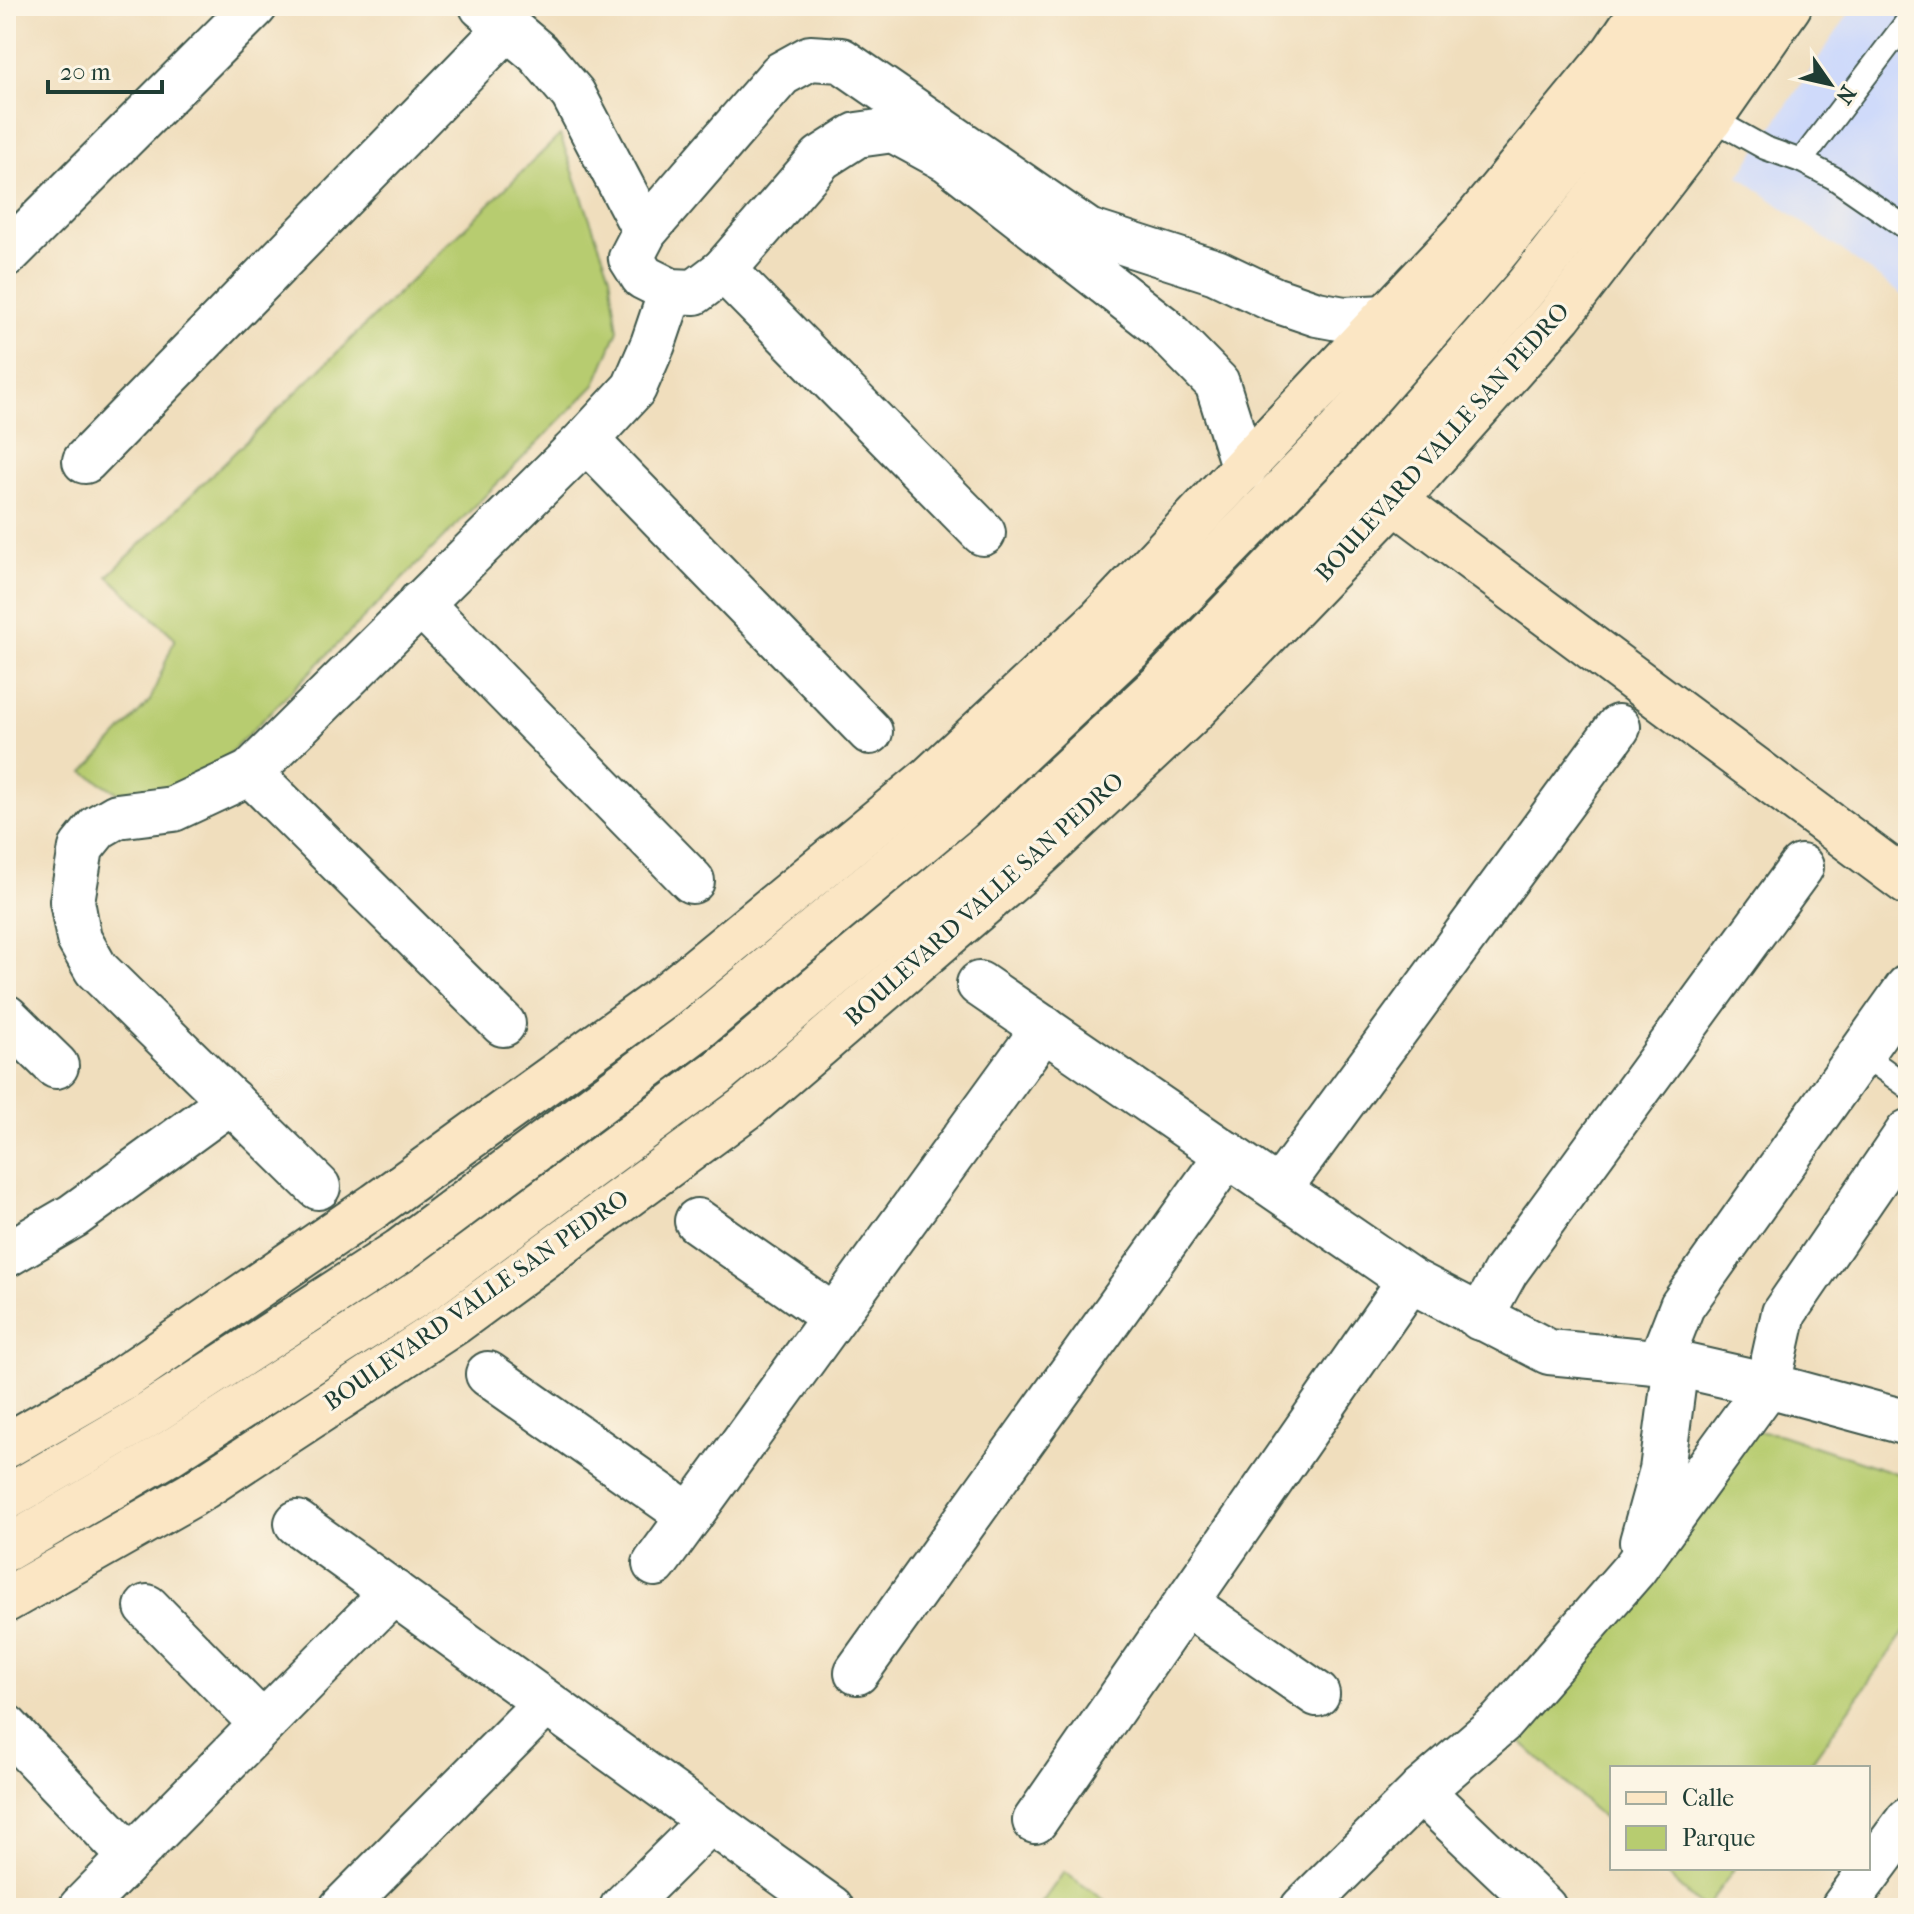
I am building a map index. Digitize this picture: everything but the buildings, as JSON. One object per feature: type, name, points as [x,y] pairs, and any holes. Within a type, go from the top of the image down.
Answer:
[{"type":"main road","points":[[6,1446],[119,1381],[376,1205],[664,997],[929,779],[1101,619],[1464,234],[1614,52],[1645,6]]},
{"type":"main road","points":[[6,1498],[143,1418],[400,1251],[693,1032],[959,810],[1131,648],[1327,445],[1491,258],[1642,72],[1687,6]]},
{"type":"main road","name":"BOULEVARD VALLE SAN PEDRO","points":[[6,1549],[168,1454],[428,1287],[718,1072],[993,841],[1164,682],[1363,474],[1527,286],[1676,95],[1737,6]]},
{"type":"main road","name":"BOULEVARD VALLE SAN PEDRO","points":[[6,1600],[191,1495],[455,1322],[746,1108],[1046,849],[1192,712],[1395,501],[1560,315],[1711,118],[1789,6]]},
{"type":"main road","points":[[1395,501],[1908,883]]},
{"type":"street","points":[[6,255],[255,6]]},
{"type":"street","points":[[85,461],[495,17],[538,53],[573,94],[645,231]]},
{"type":"street","points":[[1244,469],[1217,383],[1162,327],[948,160],[893,130],[857,135],[821,158],[724,270],[695,292],[671,291],[643,277],[631,258],[645,231],[781,74],[810,58],[841,60],[1088,231],[1216,272],[1273,299],[1317,314],[1344,319],[1386,317]]},
{"type":"street","points":[[724,270],[983,533]]},
{"type":"street","points":[[318,1187],[96,969],[79,939],[72,901],[81,848],[98,827],[117,816],[173,809],[250,773],[586,440],[634,388],[671,291]]},
{"type":"street","points":[[586,440],[870,732]]},
{"type":"street","points":[[420,603],[692,881]]},
{"type":"street","points":[[1279,1189],[1618,727]]},
{"type":"street","points":[[250,773],[503,1024]]},
{"type":"street","points":[[1480,1318],[1506,1271],[1801,867]]},
{"type":"street","points":[[979,984],[1410,1280],[1549,1352],[1668,1363],[1768,1385],[1908,1422]]},
{"type":"street","points":[[1635,1568],[1662,1470],[1668,1363],[1682,1306],[1908,987]]},
{"type":"street","points":[[6,1017],[56,1066]]},
{"type":"street","points":[[655,1564],[1044,1028]]},
{"type":"street","points":[[6,1255],[73,1216],[231,1101]]},
{"type":"street","points":[[1303,1908],[1421,1791],[1501,1722],[1635,1568],[1768,1385],[1784,1313],[1908,1132]]},
{"type":"street","points":[[857,1672],[1228,1154]]},
{"type":"street","points":[[697,1221],[834,1317]]},
{"type":"street","points":[[1035,1821],[1410,1280]]},
{"type":"street","points":[[488,1374],[690,1516]]},
{"type":"street","points":[[297,1523],[831,1908]]},
{"type":"street","points":[[81,1908],[393,1592]]},
{"type":"street","points":[[1187,1604],[1317,1694]]},
{"type":"street","points":[[147,1607],[262,1724]]},
{"type":"street","points":[[342,1908],[546,1703]]},
{"type":"street","points":[[6,1727],[131,1857]]},
{"type":"street","points":[[1421,1791],[1544,1908]]},
{"type":"street","points":[[1843,1908],[1908,1820]]},
{"type":"street","points":[[622,1908],[710,1821]]},
{"type":"lane","points":[[1801,161],[1908,20]]},
{"type":"lane","points":[[1711,118],[1765,148],[1801,161],[1834,178],[1908,229]]},
{"type":"lane","points":[[1861,1053],[1908,1087]]},
{"type":"shaded area","points":[[1854,6],[1908,6],[1908,299],[1739,176]]},
{"type":"green space","points":[[560,135],[610,275],[618,330],[595,385],[221,762],[170,795],[120,794],[84,772],[150,701],[175,638],[108,576]]},
{"type":"green space","points":[[1746,1430],[1778,1434],[1908,1477],[1908,1627],[1808,1766],[1610,1766],[1610,1824],[1517,1739],[1573,1677],[1695,1509]]},
{"type":"green space","points":[[1661,1870],[1734,1870],[1703,1908]]},
{"type":"green space","points":[[1064,1872],[1116,1908],[1038,1908]]}]
